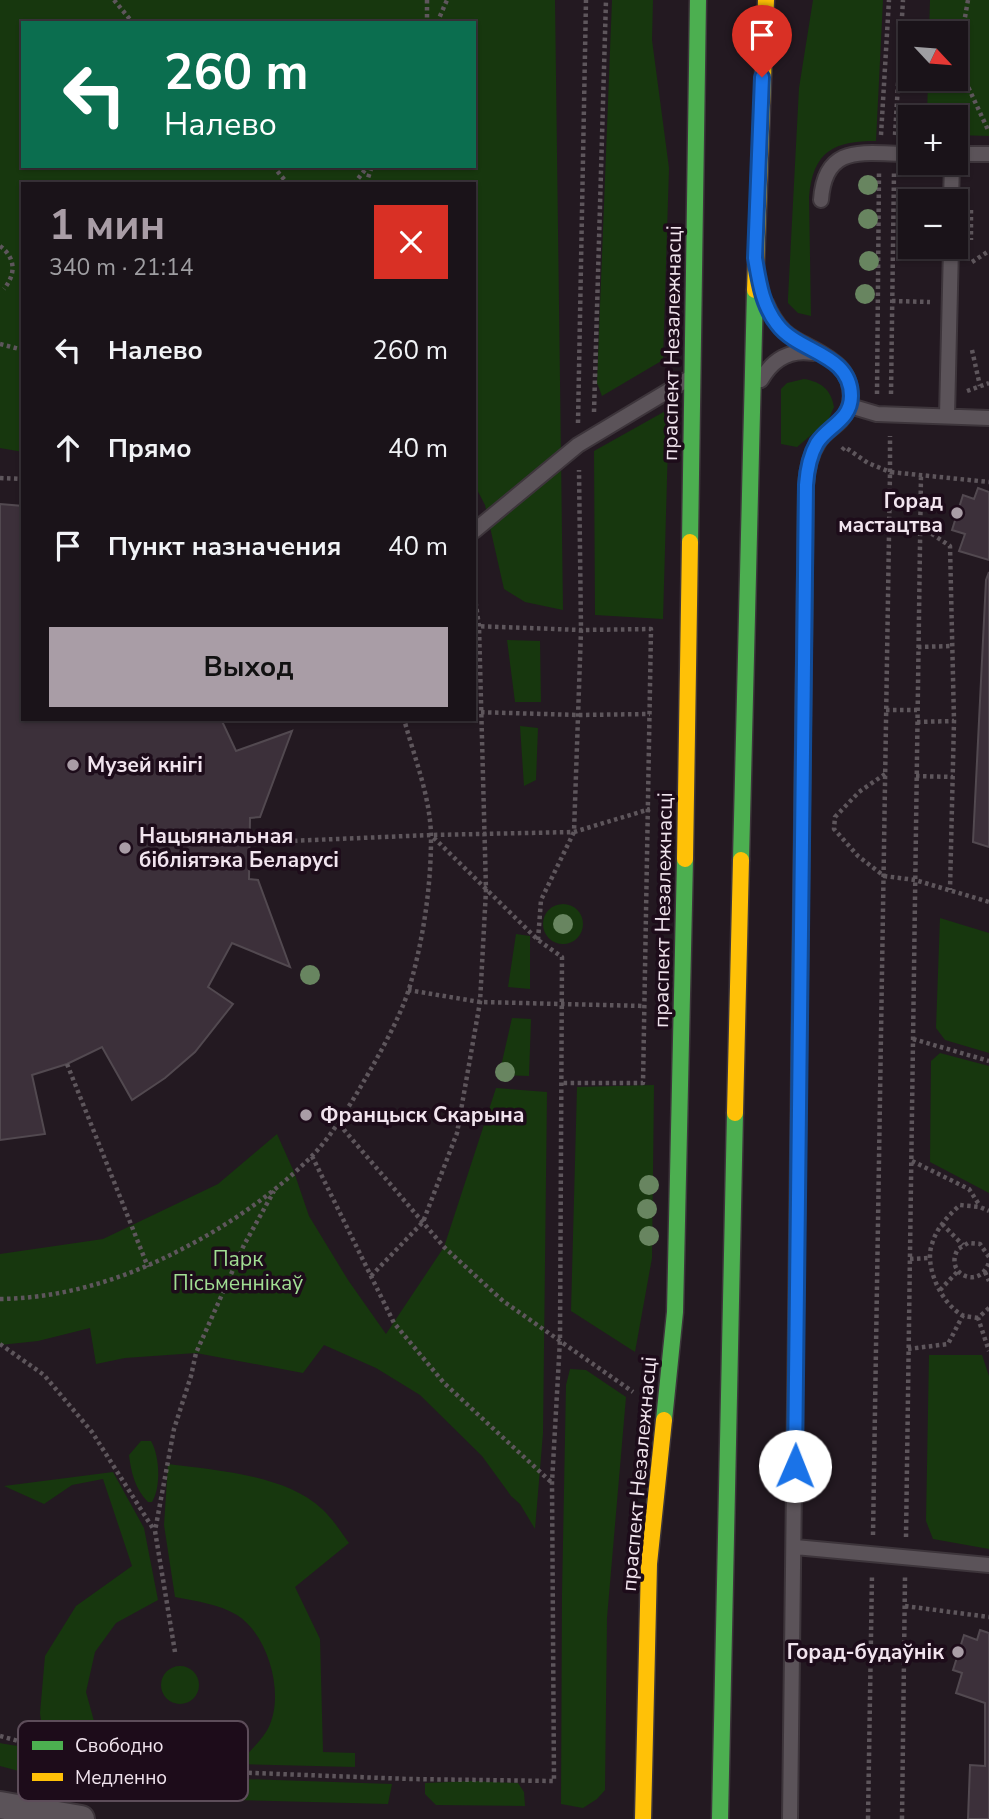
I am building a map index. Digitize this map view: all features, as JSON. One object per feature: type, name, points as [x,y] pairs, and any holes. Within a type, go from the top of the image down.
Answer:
[{"type":"main road","name":"праспект Незалежнасці","points":[[643,1819],[649,1564],[675,1312],[682,1036],[698,0]]},
{"type":"main road","points":[[720,1819],[751,399],[766,0]]},
{"type":"street","points":[[0,1805],[81,1819]]},
{"type":"lane","points":[[821,200],[824,180],[836,161],[854,153],[898,154]]},
{"type":"lane","points":[[968,154],[989,154]]},
{"type":"lane","points":[[755,258],[760,287],[776,324],[796,341],[832,360],[843,371],[849,383],[850,406],[842,420],[817,444],[810,460],[806,485],[790,1819]]},
{"type":"lane","points":[[947,416],[951,259]]},
{"type":"lane","points":[[751,399],[764,374],[780,357],[806,351],[832,360]]},
{"type":"lane","points":[[476,529],[578,445],[692,376]]},
{"type":"lane","points":[[850,406],[871,414],[890,416],[989,418]]},
{"type":"lane","points":[[794,1547],[989,1565]]},
{"type":"path","points":[[114,0],[131,21]]},
{"type":"path","points":[[426,0],[427,21]]},
{"type":"path","points":[[438,21],[447,0]]},
{"type":"path","points":[[586,0],[578,425],[586,421]]},
{"type":"path","points":[[594,416],[606,0]]},
{"type":"path","points":[[877,397],[890,0]]},
{"type":"path","points":[[891,397],[887,154],[904,0]]},
{"type":"path","points":[[968,0],[957,63],[989,132]]},
{"type":"path","points":[[275,168],[286,182]]},
{"type":"path","points":[[356,182],[368,168]]},
{"type":"path","points":[[971,198],[971,262],[989,251]]},
{"type":"path","points":[[0,246],[8,252],[13,267],[13,275],[4,289]]},
{"type":"path","points":[[0,344],[21,349]]},
{"type":"path","points":[[868,1819],[890,416]]},
{"type":"path","points":[[538,940],[541,900],[574,832],[581,630],[578,445]]},
{"type":"path","points":[[841,451],[845,447],[868,463],[890,472],[989,482]]},
{"type":"path","points":[[902,1819],[920,474]]},
{"type":"path","points":[[0,478],[21,479]]},
{"type":"path","points":[[920,526],[950,546],[954,721],[950,890]]},
{"type":"path","points":[[371,1276],[423,1222],[457,1133],[480,1003],[486,890],[477,626],[581,630],[651,629],[643,1083],[562,1083]]},
{"type":"path","points":[[918,647],[953,646]]},
{"type":"path","points":[[886,710],[917,709]]},
{"type":"path","points":[[476,712],[650,714]]},
{"type":"path","points":[[0,1298],[35,1298],[110,1281],[148,1267],[212,1234],[276,1187],[312,1156],[339,1123],[375,1064],[408,990],[426,908],[431,835],[426,799],[405,721]]},
{"type":"path","points":[[917,722],[954,721]]},
{"type":"path","points":[[886,774],[859,792],[835,817],[834,829],[858,856],[884,876],[915,880],[989,902]]},
{"type":"path","points":[[916,776],[953,777]]},
{"type":"path","points":[[266,842],[574,832],[659,807]]},
{"type":"path","points":[[248,1772],[554,1781],[552,1482],[560,1340],[562,957],[538,940],[431,835]]},
{"type":"path","points":[[408,990],[480,1003],[644,1006]]},
{"type":"path","points":[[913,1039],[989,1060]]},
{"type":"path","points":[[68,1064],[148,1267]]},
{"type":"path","points":[[339,1123],[444,1247],[503,1301],[634,1393]]},
{"type":"path","points":[[312,1156],[394,1323],[444,1383],[552,1482]]},
{"type":"path","points":[[912,1161],[969,1189],[980,1207]]},
{"type":"path","points":[[175,1652],[155,1531],[174,1429],[196,1353],[244,1245],[276,1187]]},
{"type":"path","points":[[978,1318],[963,1315],[940,1290],[929,1258],[932,1244],[942,1224],[960,1205],[989,1211]]},
{"type":"path","points":[[942,1224],[962,1245]]},
{"type":"path","points":[[989,1256],[987,1245],[974,1242],[962,1245],[954,1260],[958,1271],[969,1277],[985,1272],[989,1262]]},
{"type":"path","points":[[910,1259],[929,1258]]},
{"type":"path","points":[[940,1290],[958,1271]]},
{"type":"path","points":[[985,1272],[989,1281]]},
{"type":"path","points":[[978,1318],[989,1308]]},
{"type":"path","points":[[908,1349],[948,1344],[963,1315]]},
{"type":"path","points":[[978,1318],[989,1351]]},
{"type":"path","points":[[0,1344],[44,1375],[92,1432],[155,1531]]},
{"type":"path","points":[[905,1606],[989,1617]]},
{"type":"path","points":[[0,1736],[18,1741]]},
{"type":"green space","points":[[0,0],[555,0],[563,610],[525,602],[504,589],[485,505],[476,488],[476,182],[21,182],[21,452],[0,448]]},
{"type":"green space","points":[[612,0],[653,0],[652,40],[669,168],[663,360],[602,396],[597,383]]},
{"type":"green space","points":[[813,0],[883,0],[876,141],[848,143],[828,152],[815,169],[811,181],[811,316],[798,313],[788,303],[788,298],[799,88]]},
{"type":"green space","points":[[930,0],[989,0],[989,136],[968,135],[968,105],[927,105],[928,91],[968,91],[968,21],[929,21]]},
{"type":"green space","points":[[804,379],[824,387],[834,407],[828,421],[797,447],[781,444],[781,389],[787,383]]},
{"type":"green space","points":[[669,409],[663,619],[595,615],[594,451]]},
{"type":"green space","points":[[507,640],[540,641],[541,702],[515,702]]},
{"type":"green space","points":[[520,726],[538,728],[536,780],[524,786]]},
{"type":"green space","points":[[563,904],[571,905],[577,910],[582,916],[582,932],[577,938],[571,943],[563,944],[555,943],[549,938],[544,932],[543,924],[544,916],[549,910],[555,905]]},
{"type":"green space","points":[[940,918],[989,933],[989,1053],[945,1040],[936,1028]]},
{"type":"green space","points":[[516,934],[530,936],[530,989],[508,987]]},
{"type":"green space","points":[[512,1018],[531,1019],[529,1076],[499,1075]]},
{"type":"green space","points":[[940,1053],[989,1066],[989,1193],[930,1162],[931,1061]]},
{"type":"green space","points":[[654,1085],[652,1258],[635,1352],[571,1311],[577,1087]]},
{"type":"green space","name":"Парк Пісьменнікаў","points":[[496,1088],[547,1092],[543,1433],[535,1529],[520,1504],[482,1456],[420,1395],[376,1368],[324,1345],[303,1373],[196,1353],[125,1358],[96,1364],[90,1328],[38,1341],[0,1345],[0,1254],[103,1239],[218,1184],[277,1134],[309,1216],[348,1280],[386,1334],[444,1247]]},
{"type":"green space","points":[[929,1355],[982,1355],[989,1376],[989,1549],[933,1539],[926,1521]]},
{"type":"green space","points":[[570,1369],[586,1370],[626,1397],[607,1618],[605,1790],[583,1808],[561,1804],[566,1385]]},
{"type":"green space","points":[[141,1441],[151,1441],[158,1463],[158,1481],[152,1502],[148,1502],[140,1492],[131,1468],[129,1455]]},
{"type":"green space","points":[[168,1464],[270,1481],[307,1498],[333,1521],[349,1543],[295,1587],[320,1639],[323,1752],[355,1753],[355,1767],[248,1764],[248,1753],[266,1732],[275,1703],[266,1652],[248,1624],[237,1615],[215,1606],[175,1597],[164,1525]]},
{"type":"green space","points":[[113,1472],[144,1528],[158,1600],[116,1623],[95,1652],[86,1692],[94,1721],[41,1721],[40,1713],[45,1656],[76,1606],[132,1566],[103,1479],[72,1485],[44,1504],[4,1486]]},
{"type":"green space","points":[[180,1666],[193,1672],[199,1685],[193,1698],[180,1704],[167,1698],[161,1685],[167,1672]]},
{"type":"green space","points":[[0,1743],[18,1746],[18,1771],[0,1766]]},
{"type":"green space","points":[[248,1779],[392,1784],[388,1804],[248,1800]]},
{"type":"green space","points":[[425,1783],[518,1783],[524,1792],[525,1806],[436,1805],[425,1794]]},
{"type":"building","points":[[978,488],[989,492],[989,560],[959,551],[965,534],[952,530],[963,495],[974,499]]},
{"type":"building","name":"Нацыянальная бібліятэка Беларусі","points":[[0,504],[21,506],[21,721],[222,721],[236,751],[292,731],[260,817],[250,818],[249,879],[258,880],[290,967],[232,943],[208,987],[233,1004],[195,1052],[165,1078],[132,1100],[102,1047],[67,1064],[32,1075],[45,1134],[0,1140]]},
{"type":"building","points":[[989,572],[989,847],[973,842],[986,580]]},
{"type":"building","points":[[980,1630],[989,1633],[989,1819],[968,1819],[970,1765],[985,1766],[985,1703],[956,1693],[962,1673],[953,1670],[964,1635],[977,1640]]},
{"type":"traffic: fast","points":[[690,542],[698,0]]},
{"type":"traffic: fast","points":[[741,860],[755,290]]},
{"type":"traffic: fast","points":[[664,1420],[675,1312],[685,859]]},
{"type":"traffic: fast","points":[[720,1819],[735,1113]]},
{"type":"traffic: slow","points":[[755,290],[766,0]]},
{"type":"traffic: slow","points":[[685,859],[690,542]]},
{"type":"traffic: slow","points":[[735,1113],[741,860]]},
{"type":"traffic: slow","points":[[643,1819],[649,1564],[664,1420]]},
{"type":"place","name":"Горад мастацтва","points":[[957,513]]},
{"type":"place","name":"Музей кнігі","points":[[73,765]]},
{"type":"place","name":"Нацыянальная бібліятэка Беларусі","points":[[125,848]]},
{"type":"place","name":"Францыск Скарына","points":[[306,1115]]},
{"type":"place","name":"Горад-будаўнік","points":[[958,1652]]},
{"type":"route","points":[[762,77],[755,258],[760,287],[776,324],[785,334],[838,365],[846,377],[851,395],[845,416],[821,438],[813,452],[806,485],[795,1466]]}]
